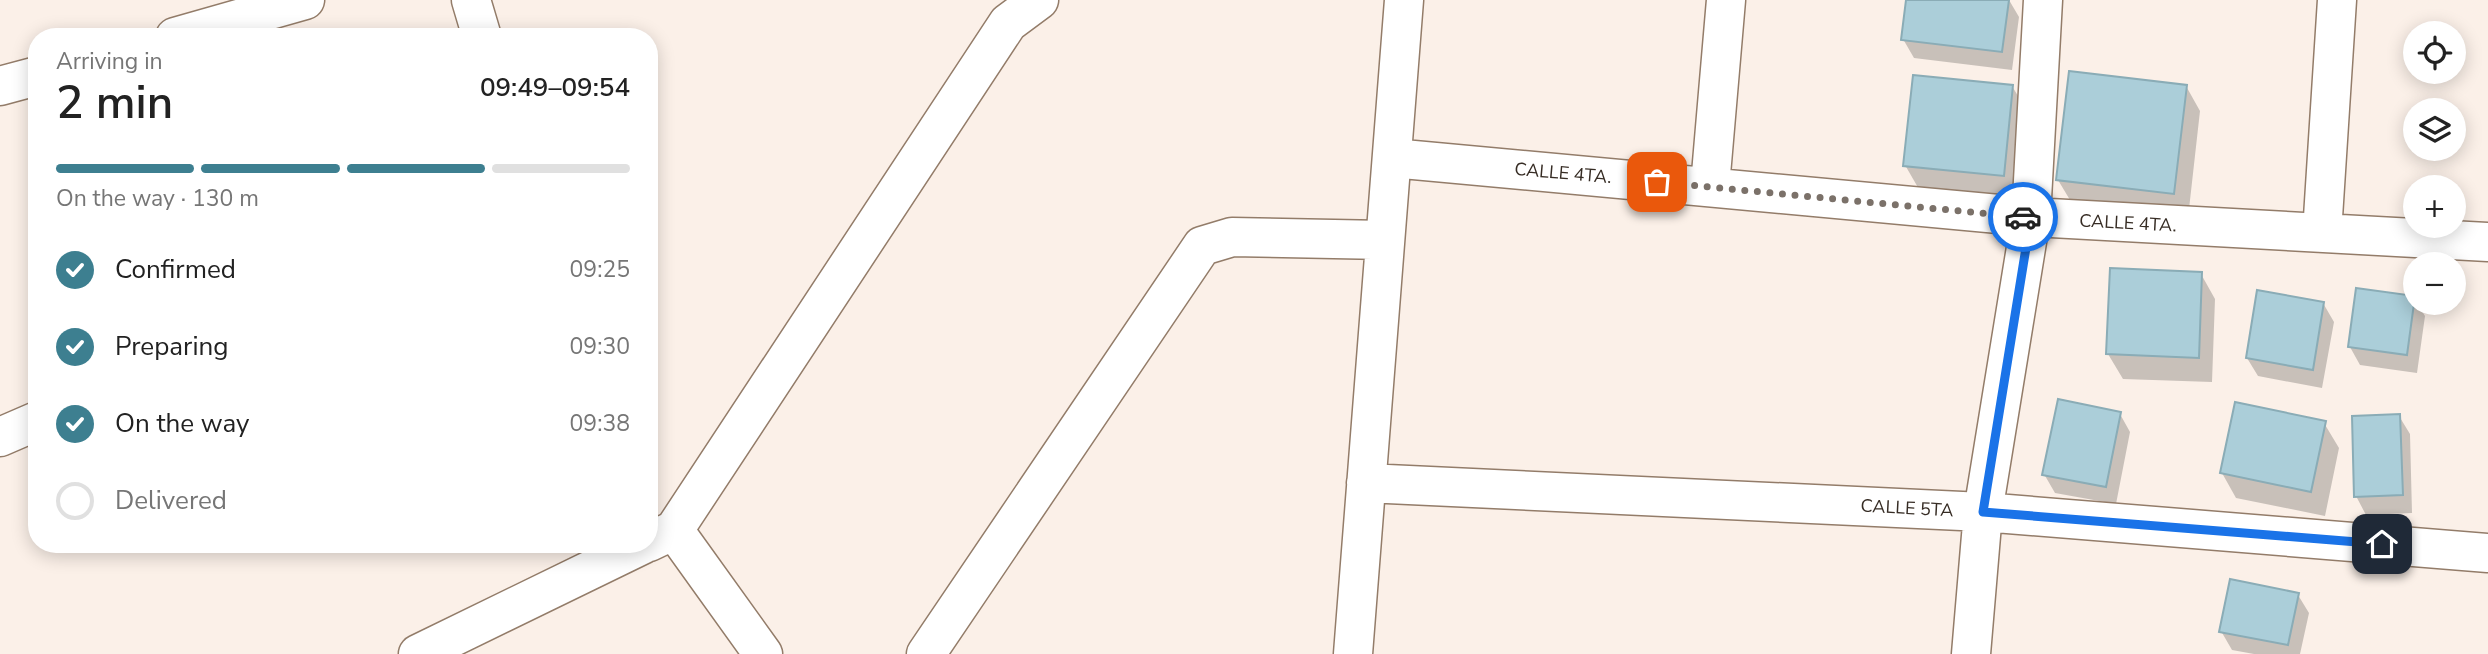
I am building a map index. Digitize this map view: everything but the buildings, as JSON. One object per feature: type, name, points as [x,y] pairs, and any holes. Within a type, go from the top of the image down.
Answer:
[{"type":"street","points":[[207,28],[306,0]]},
{"type":"street","points":[[471,0],[479,28]]},
{"type":"street","points":[[658,536],[1008,23],[1039,0]]},
{"type":"street","points":[[1353,654],[1404,0]]},
{"type":"street","points":[[1710,186],[1726,0]]},
{"type":"street","points":[[1971,654],[1983,512],[2031,217],[2043,0]]},
{"type":"street","points":[[2322,233],[2337,0]]},
{"type":"street","points":[[0,86],[28,78]]},
{"type":"street","name":"CALLE 4TA.","points":[[1392,158],[2031,217],[2488,242]]},
{"type":"street","points":[[926,654],[1202,246],[1233,237],[1385,240]]},
{"type":"street","points":[[0,437],[28,425]]},
{"type":"street","name":"CALLE 5TA","points":[[1366,483],[1983,512],[2488,553]]},
{"type":"street","points":[[658,541],[764,654]]},
{"type":"street","points":[[418,654],[627,553]]},
{"type":"way so far","points":[[1657,182],[2023,217]]},
{"type":"route","points":[[2023,217],[2031,217],[1983,512],[2382,544]]}]
